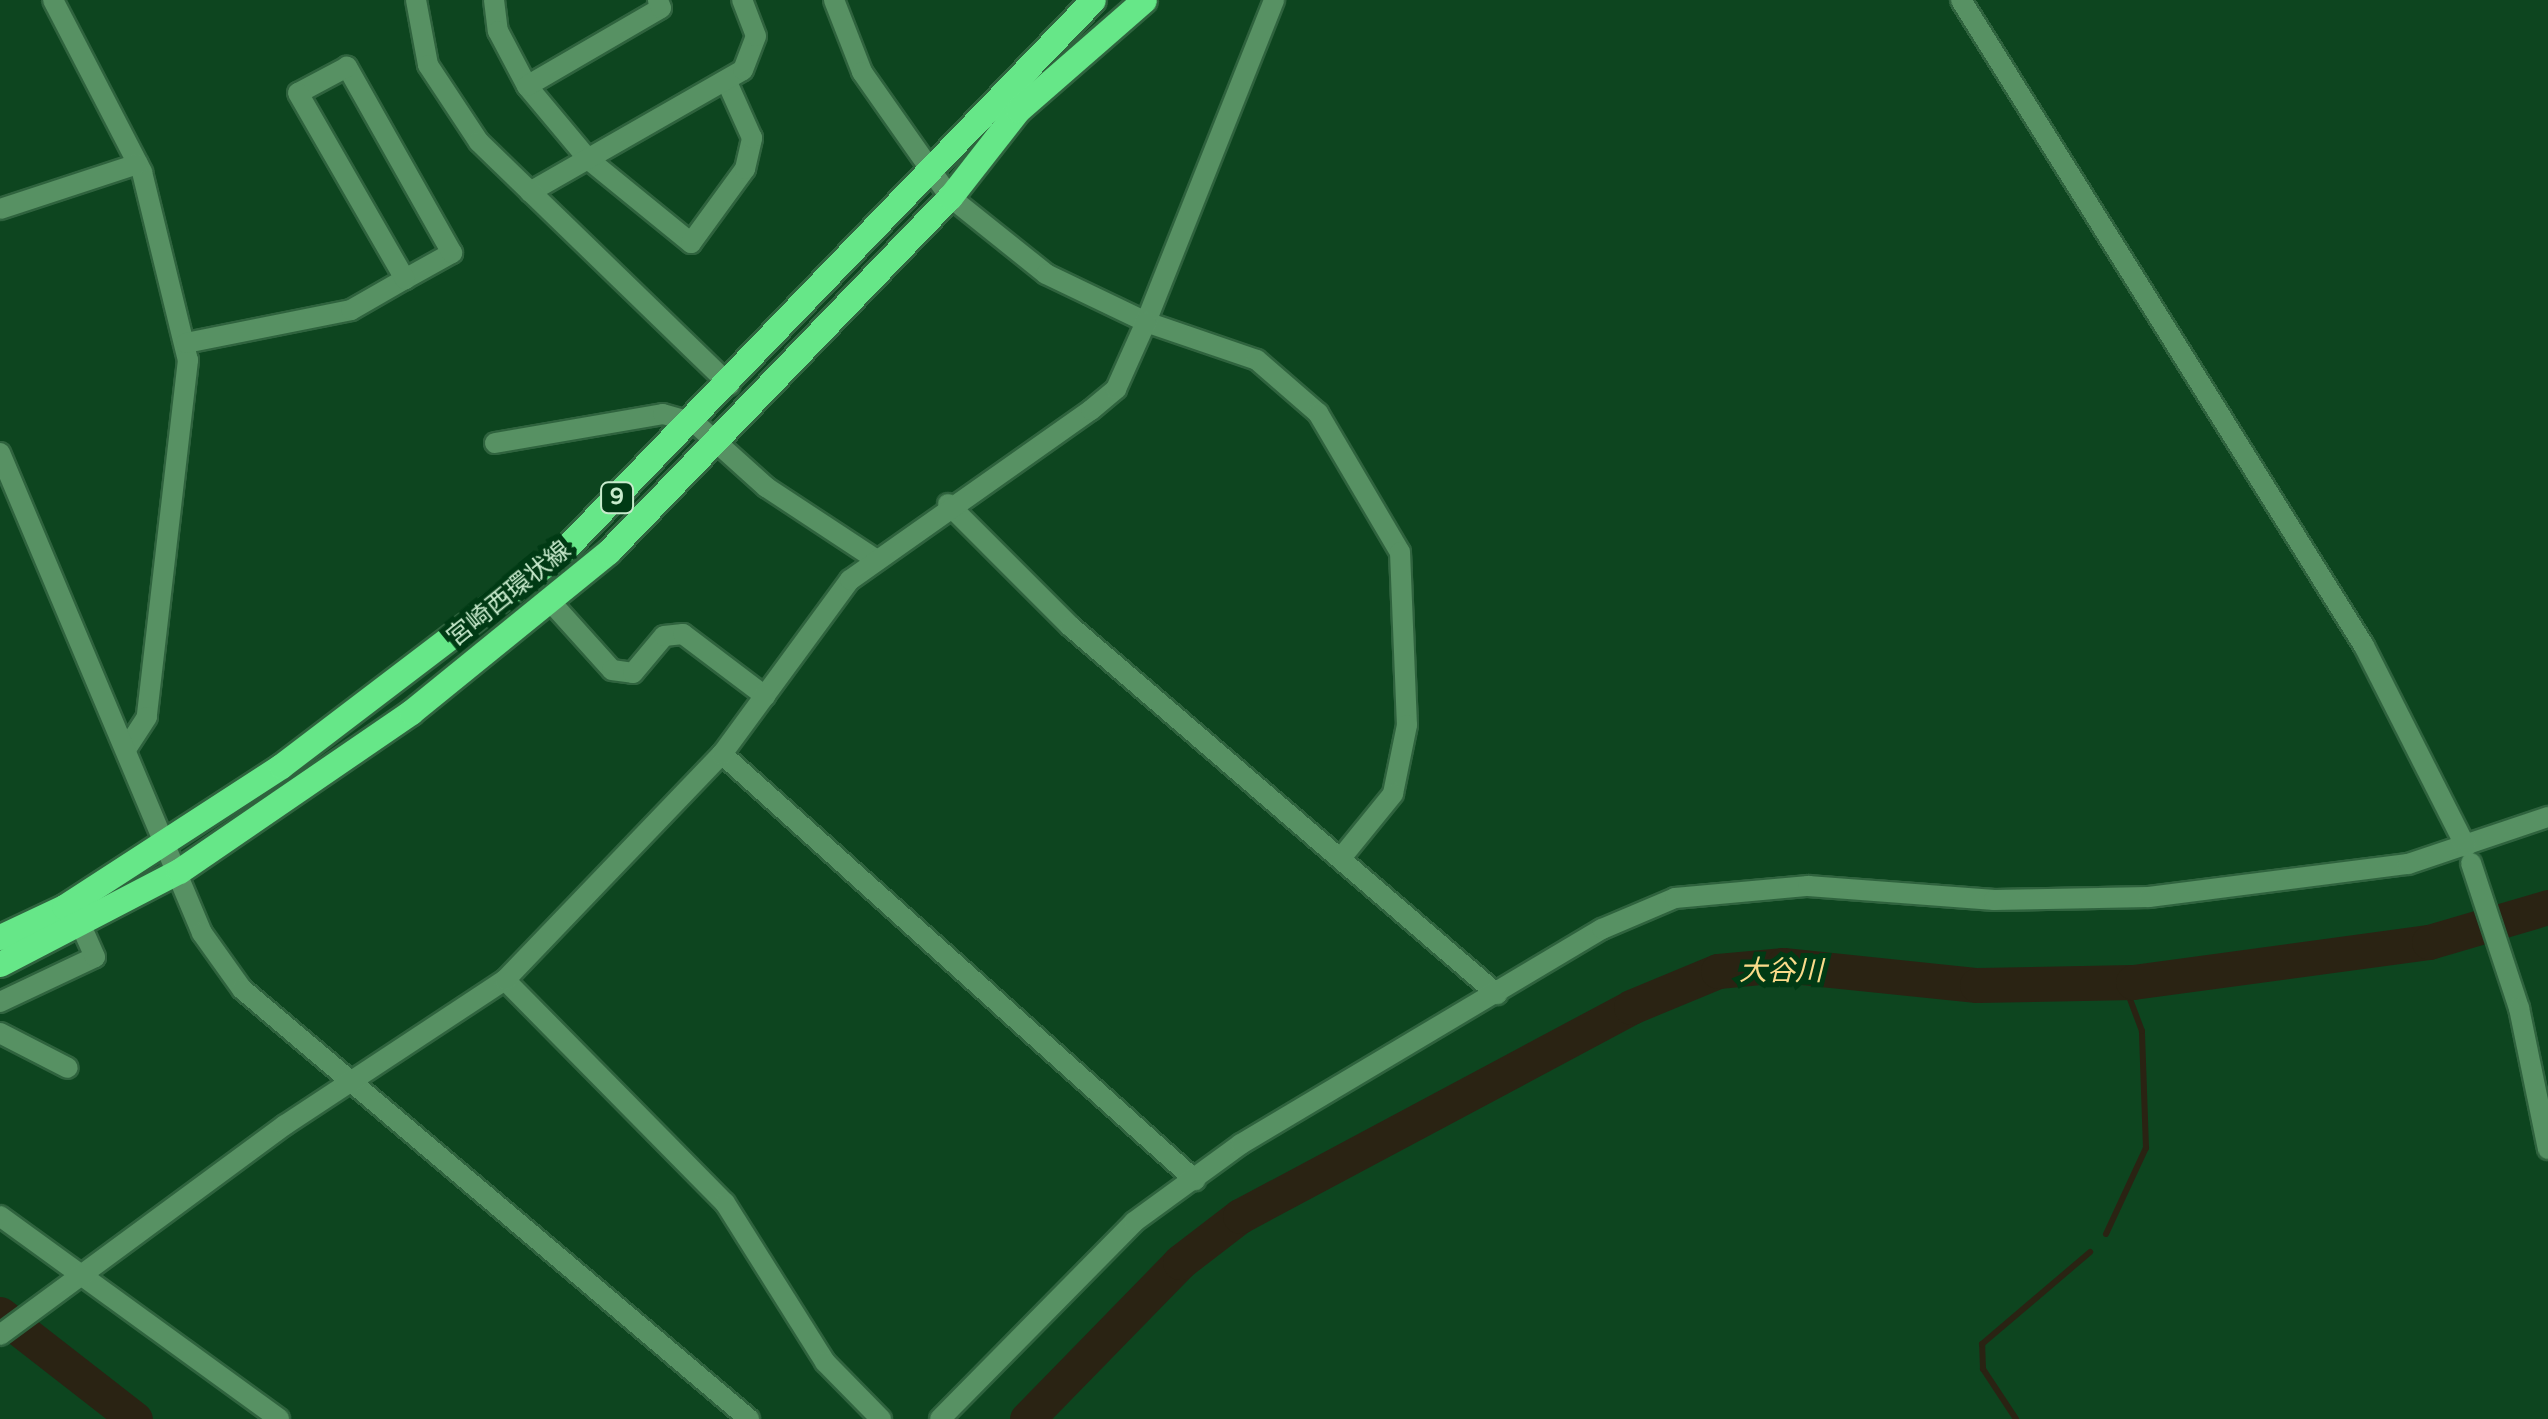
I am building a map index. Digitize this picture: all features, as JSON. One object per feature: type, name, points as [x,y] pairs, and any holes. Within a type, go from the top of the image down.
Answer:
[{"type":"main road","name":"宮崎西環状線","points":[[0,938],[73,920],[167,842],[414,673],[560,553],[696,423],[1094,0]]},
{"type":"main road","name":"宮崎西環状線","points":[[0,964],[73,920],[179,870],[411,712],[549,600],[720,444],[950,197],[1018,110],[1144,0]]},
{"type":"street","points":[[53,0],[138,164],[186,343],[187,410],[148,717],[127,748]]},
{"type":"street","points":[[416,0],[447,102],[530,192],[730,385]]},
{"type":"street","points":[[494,0],[498,31],[528,86],[588,159],[691,243],[745,168],[752,138],[727,82]]},
{"type":"street","points":[[528,86],[660,8],[658,0]]},
{"type":"street","points":[[530,192],[727,82],[756,36],[742,0]]},
{"type":"street","points":[[834,0],[862,72],[934,166],[950,197],[1046,274],[1146,322],[1257,360],[1318,413],[1400,552],[1407,725],[1393,794],[1341,858]]},
{"type":"street","points":[[0,1335],[344,1084],[506,980],[722,754],[875,559],[1116,389],[1274,0]]},
{"type":"street","points":[[1961,0],[2364,646],[2469,855],[2518,1008],[2548,1150]]},
{"type":"street","points":[[186,343],[351,310],[405,280],[452,253],[347,66],[298,93],[405,280]]},
{"type":"street","points":[[0,209],[138,164]]},
{"type":"street","points":[[495,443],[664,414],[696,423],[766,487],[875,559]]},
{"type":"street","points":[[0,453],[179,870],[202,933],[242,989],[344,1084],[749,1419]]},
{"type":"street","points":[[948,504],[1070,626],[1496,994]]},
{"type":"street","points":[[549,600],[612,670],[633,672],[664,636],[683,634],[765,696]]},
{"type":"street","points":[[722,754],[1195,1180]]},
{"type":"street","points":[[940,1419],[1134,1222],[1195,1180],[1602,929],[1675,898],[1741,887],[2149,897],[2284,884],[2469,855],[2548,817]]},
{"type":"street","points":[[0,1002],[96,956],[73,920]]},
{"type":"street","points":[[506,980],[725,1203],[825,1362],[881,1419]]},
{"type":"street","points":[[0,1033],[68,1068]]},
{"type":"street","points":[[0,1216],[71,1280],[279,1419]]},
{"type":"waterway","name":"大谷川","points":[[1027,1419],[1180,1262],[1240,1216],[1631,1007],[1718,971],[1783,965],[1977,985],[2133,982],[2429,942],[2548,907]]},
{"type":"waterway","points":[[2106,1234],[2146,1148],[2142,1031],[2124,983]]},
{"type":"waterway","points":[[2016,1419],[1983,1369],[1982,1344],[2090,1252]]},
{"type":"waterway","name":"大谷川","points":[[0,1314],[135,1419]]}]
